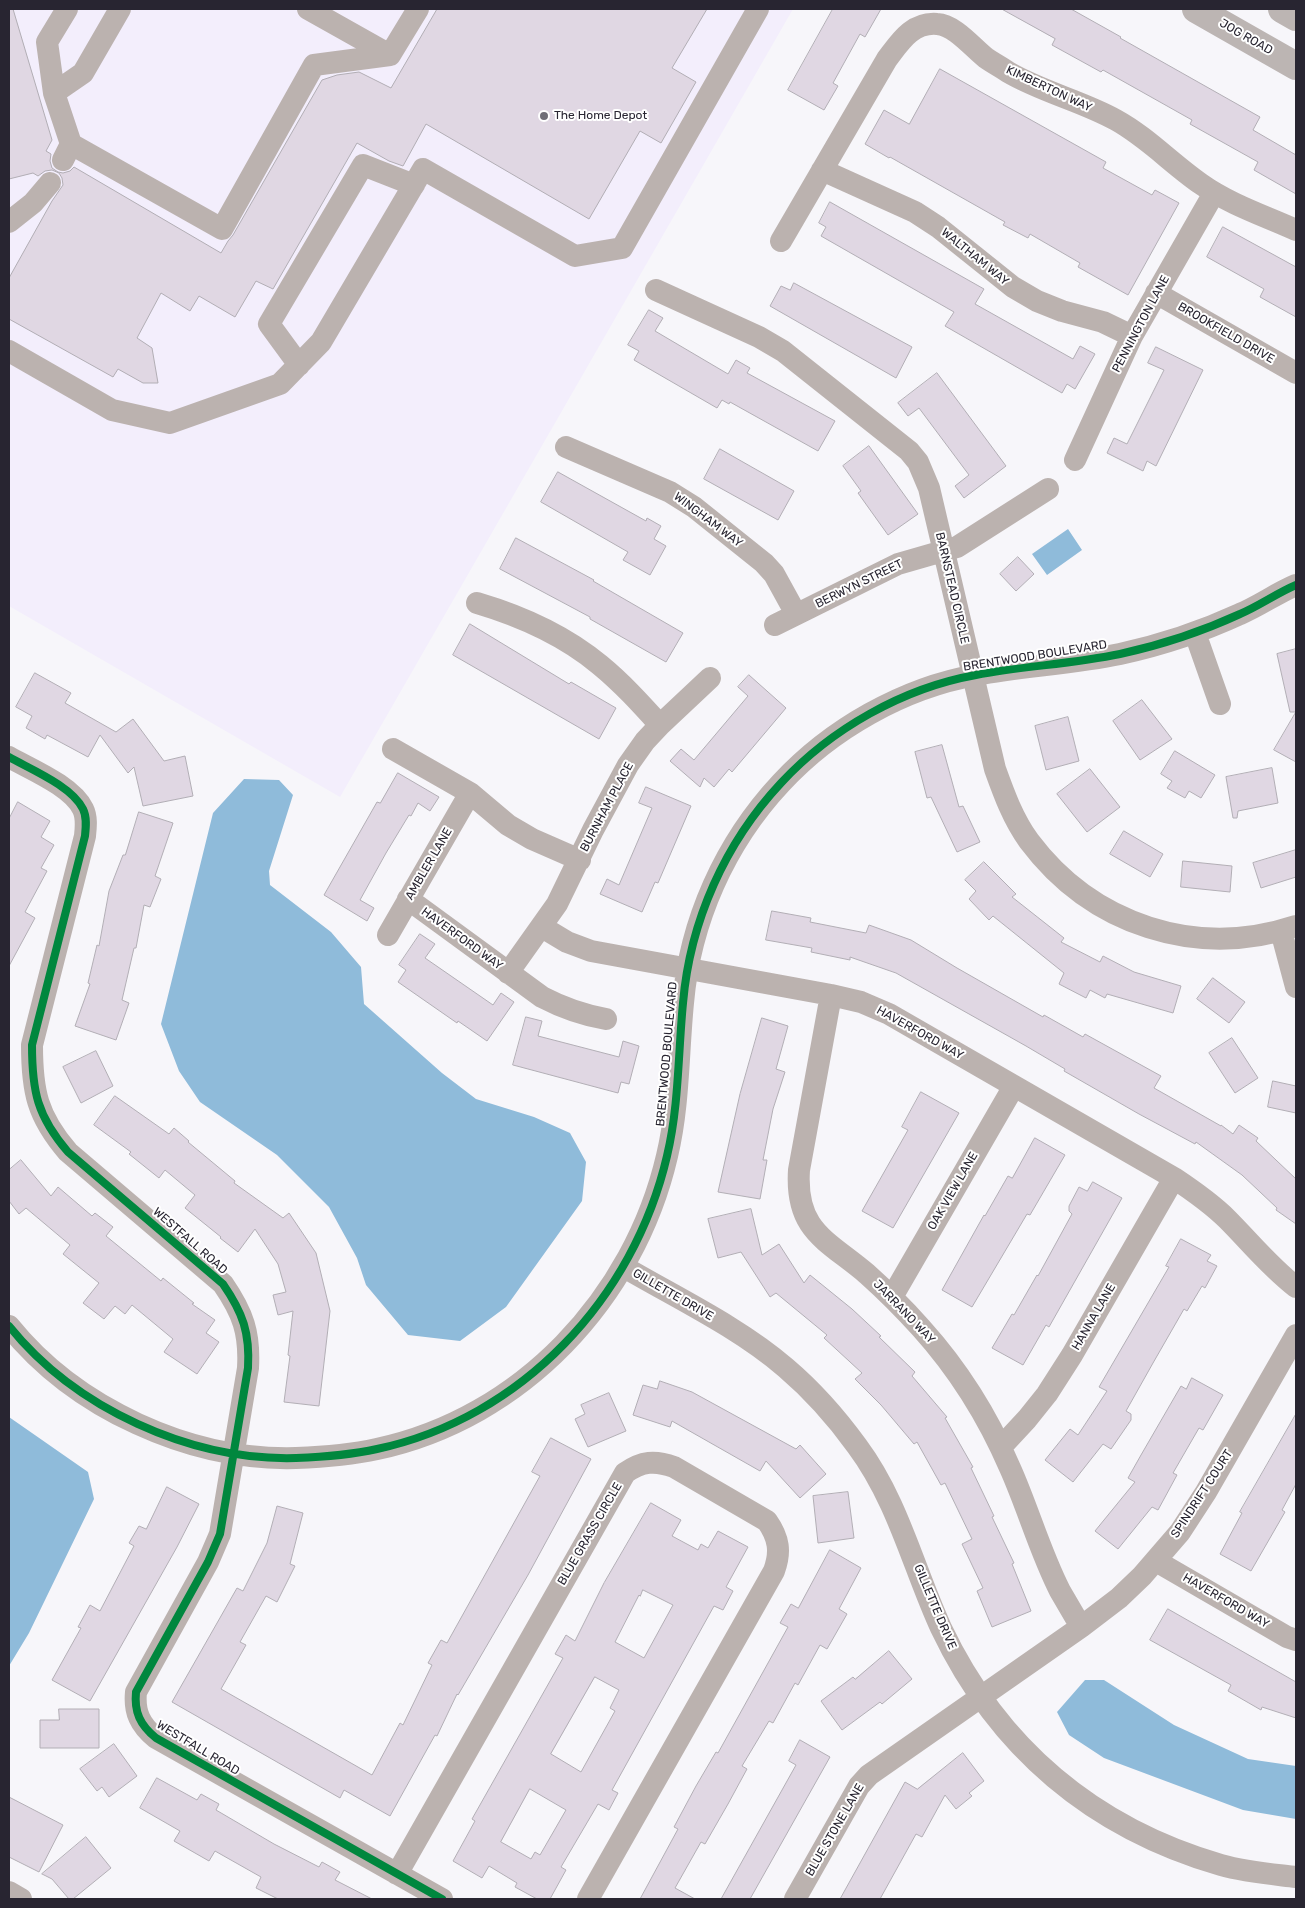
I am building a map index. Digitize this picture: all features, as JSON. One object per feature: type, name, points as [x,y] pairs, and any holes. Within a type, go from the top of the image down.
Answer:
[{"type":"main road","name":"JOG ROAD","points":[[1196,9],[1296,66]]},
{"type":"main road","points":[[1282,9],[1296,17]]},
{"type":"street","points":[[68,9],[47,42],[54,93],[67,152],[222,229],[314,65],[390,55]]},
{"type":"street","points":[[54,93],[83,73],[120,9]]},
{"type":"street","points":[[308,9],[390,55]]},
{"type":"street","points":[[390,55],[418,9]]},
{"type":"street","points":[[9,351],[112,410],[170,423],[280,384],[322,342],[423,169],[575,256],[622,248],[758,9]]},
{"type":"street","name":"KIMBERTON WAY","points":[[781,241],[892,52],[914,29],[926,24],[940,24],[952,29],[987,58],[1011,73],[1115,119],[1139,134],[1200,184],[1214,193],[1296,230]]},
{"type":"street","points":[[299,365],[269,324],[363,165],[414,185]]},
{"type":"street","name":"WALTHAM WAY","points":[[822,170],[915,212],[938,227],[1012,287],[1036,301],[1062,311],[1103,322],[1132,336]]},
{"type":"street","points":[[9,222],[33,203],[50,183]]},
{"type":"street","name":"PENNINGTON LANE","points":[[1075,460],[1132,336],[1214,193]]},
{"type":"street","name":"BARNSTEAD CIRCLE","points":[[656,290],[783,351],[899,441],[918,462],[924,474],[944,552],[994,769],[1006,799],[1029,840],[1049,865],[1072,886],[1112,913],[1141,925],[1172,934],[1203,938],[1235,939],[1289,929]]},
{"type":"street","name":"BROOKFIELD DRIVE","points":[[1156,293],[1296,373]]},
{"type":"street","name":"WINGHAM WAY","points":[[566,447],[658,486],[694,507],[764,563],[774,574],[796,614]]},
{"type":"street","name":"BERWYN STREET","points":[[775,625],[898,564],[944,552],[970,540],[1048,489]]},
{"type":"street","name":"BRENTWOOD BOULEVARD","points":[[9,1326],[50,1368],[86,1395],[125,1418],[167,1436],[234,1453],[289,1458],[335,1456],[379,1448],[423,1436],[464,1418],[504,1395],[551,1358],[602,1301],[624,1266],[643,1228],[655,1200],[668,1155],[675,1109],[683,998],[687,969],[703,908],[728,854],[753,817],[781,782],[814,752],[850,726],[888,704],[930,687],[973,676],[1118,655],[1195,633],[1245,612],[1295,585]]},
{"type":"street","points":[[477,603],[503,610],[541,626],[576,647],[619,682],[660,725]]},
{"type":"street","points":[[1195,633],[1220,704]]},
{"type":"street","name":"BURNHAM PLACE","points":[[542,927],[558,904],[593,830],[628,765],[660,725],[710,678]]},
{"type":"street","points":[[393,749],[470,793],[508,825],[532,839],[580,860]]},
{"type":"street","name":"WESTFALL ROAD","points":[[9,757],[65,789],[76,798],[83,810],[86,823],[85,836],[32,1044],[32,1074],[38,1102],[51,1129],[68,1152],[223,1284],[237,1304],[246,1328],[249,1354],[224,1518],[208,1562],[136,1692],[135,1705],[139,1718],[146,1729],[156,1738],[442,1899]]},
{"type":"street","name":"AMBLER LANE","points":[[388,935],[470,793]]},
{"type":"street","name":"HAVERFORD WAY","points":[[408,899],[508,973],[542,927],[567,942],[591,951],[831,995],[861,1002],[889,1014],[1174,1178],[1201,1196],[1226,1218],[1259,1255],[1296,1287]]},
{"type":"street","points":[[1289,929],[1296,987]]},
{"type":"street","points":[[508,973],[542,997],[565,1009],[606,1019]]},
{"type":"street","name":"JARRANO WAY","points":[[831,995],[799,1170],[799,1197],[808,1222],[816,1233],[892,1297],[921,1328],[955,1370],[1001,1447],[1060,1591],[1081,1627]]},
{"type":"street","name":"OAK VIEW LANE","points":[[892,1297],[1014,1086]]},
{"type":"street","name":"HANNA LANE","points":[[1001,1447],[1042,1400],[1072,1355],[1174,1178]]},
{"type":"street","name":"GILLETTE DRIVE","points":[[624,1266],[747,1338],[785,1366],[829,1410],[859,1448],[883,1488],[897,1516],[941,1626],[962,1669],[980,1697],[1009,1734],[1042,1768],[1079,1799],[1119,1824],[1177,1851],[1222,1866],[1296,1877]]},
{"type":"street","name":"SPINDRIFT COURT","points":[[980,1697],[1081,1627],[1119,1598],[1156,1561],[1180,1532],[1206,1492],[1296,1335]]},
{"type":"street","name":"BLUE GRASS CIRCLE","points":[[397,1874],[625,1473],[636,1466],[649,1462],[662,1462],[768,1521],[775,1532],[779,1545],[778,1559],[774,1571],[588,1899]]},
{"type":"street","name":"HAVERFORD WAY","points":[[1156,1561],[1287,1637],[1296,1640]]},
{"type":"street","name":"BLUE STONE LANE","points":[[795,1899],[859,1786],[868,1775],[980,1697]]},
{"type":"street","points":[[9,1892],[21,1899]]},
{"type":"shaded area","points":[[9,9],[793,9],[340,797],[9,606]]},
{"type":"water","points":[[1068,529],[1082,550],[1047,575],[1032,554]]},
{"type":"water","points":[[244,779],[279,780],[293,795],[269,871],[270,885],[331,932],[361,967],[364,1004],[442,1073],[476,1099],[534,1117],[570,1133],[586,1162],[582,1201],[506,1307],[460,1341],[408,1335],[366,1285],[357,1258],[329,1207],[277,1155],[200,1102],[179,1071],[161,1024],[213,813]]},
{"type":"water","points":[[9,1417],[88,1472],[94,1499],[29,1633],[9,1666]]},
{"type":"water","points":[[1085,1680],[1104,1680],[1174,1725],[1248,1759],[1296,1766],[1296,1819],[1243,1810],[1104,1758],[1069,1735],[1057,1712]]},
{"type":"building","points":[[9,9],[13,9],[52,140],[46,151],[51,154],[52,168],[63,173],[70,171],[74,167],[221,253],[322,80],[337,75],[359,72],[391,88],[437,9],[707,9],[672,68],[696,82],[661,143],[640,131],[589,219],[426,124],[403,166],[389,161],[357,143],[273,289],[256,281],[235,317],[199,296],[190,311],[161,293],[137,338],[152,348],[158,383],[143,383],[118,369],[113,377],[9,319],[9,278],[63,185],[59,173],[52,170],[45,171],[38,176],[33,173],[9,179]]},
{"type":"building","points":[[833,9],[881,9],[865,37],[860,34],[833,83],[838,86],[824,110],[788,90]]},
{"type":"building","points":[[1002,9],[1071,9],[1260,117],[1253,130],[1296,155],[1296,194],[1254,170],[1258,162],[1190,124],[1192,120],[1103,70],[1101,72],[1052,45],[1055,39]]},
{"type":"building","points":[[940,69],[1106,162],[1103,168],[1152,195],[1155,190],[1179,203],[1128,295],[1078,267],[1080,263],[1030,234],[1028,238],[1003,225],[1005,222],[865,144],[884,110],[909,124]]},
{"type":"building","points":[[830,202],[984,289],[975,304],[1073,359],[1080,346],[1095,354],[1075,389],[1067,384],[1062,393],[945,326],[954,312],[821,236],[826,227],[819,223]]},
{"type":"building","points":[[1223,227],[1296,267],[1296,317],[1260,297],[1264,289],[1207,257]]},
{"type":"building","points":[[794,283],[912,347],[896,378],[770,306],[781,286],[790,290]]},
{"type":"building","points":[[649,310],[663,318],[655,331],[728,374],[736,360],[750,368],[747,373],[835,421],[818,451],[730,402],[729,404],[722,400],[717,408],[634,360],[639,351],[628,345]]},
{"type":"building","points":[[1156,347],[1203,370],[1156,466],[1147,461],[1143,471],[1107,453],[1114,438],[1127,444],[1164,370],[1148,363]]},
{"type":"building","points":[[937,373],[1006,466],[964,498],[955,486],[969,475],[919,408],[908,416],[898,403]]},
{"type":"building","points":[[869,446],[918,514],[888,535],[858,493],[861,491],[843,466]]},
{"type":"building","points":[[720,449],[794,491],[778,520],[704,479]]},
{"type":"building","points":[[558,472],[646,521],[647,518],[661,526],[654,539],[666,546],[650,575],[623,560],[628,552],[541,502]]},
{"type":"building","points":[[516,538],[594,580],[683,633],[666,662],[590,619],[590,617],[500,569]]},
{"type":"building","points":[[1018,557],[1034,574],[1016,591],[1000,574]]},
{"type":"building","points":[[470,624],[569,684],[571,682],[616,708],[599,739],[453,655]]},
{"type":"building","points":[[1296,649],[1296,712],[1290,712],[1277,654]]},
{"type":"building","points":[[35,673],[71,693],[65,703],[116,732],[133,719],[164,761],[185,756],[193,796],[143,806],[134,767],[128,773],[100,735],[88,757],[47,735],[45,739],[26,728],[32,716],[16,707]]},
{"type":"building","points":[[749,675],[786,708],[732,772],[729,769],[714,787],[704,778],[700,787],[670,761],[681,749],[694,760],[748,696],[738,687]]},
{"type":"building","points":[[1142,700],[1172,739],[1140,760],[1113,721]]},
{"type":"building","points":[[1296,712],[1296,762],[1274,750]]},
{"type":"building","points":[[1068,717],[1079,761],[1046,770],[1035,726]]},
{"type":"building","points":[[942,745],[959,807],[963,806],[980,842],[957,852],[931,797],[927,798],[915,752]]},
{"type":"building","points":[[1175,751],[1215,775],[1201,798],[1189,791],[1185,798],[1167,788],[1172,781],[1161,774]]},
{"type":"building","points":[[1272,768],[1278,803],[1238,811],[1237,818],[1233,818],[1226,777]]},
{"type":"building","points":[[1090,769],[1120,807],[1087,832],[1057,794]]},
{"type":"building","points":[[398,773],[439,797],[430,811],[418,803],[386,853],[360,900],[374,908],[367,921],[324,895],[377,802],[380,803]]},
{"type":"building","points":[[646,787],[691,806],[658,883],[655,882],[642,912],[600,894],[607,879],[619,885],[652,808],[639,803]]},
{"type":"building","points":[[18,802],[50,821],[41,837],[54,845],[41,868],[47,871],[25,912],[35,918],[9,966],[9,819]]},
{"type":"building","points":[[139,812],[173,823],[155,876],[161,879],[150,907],[144,905],[136,948],[134,948],[122,1000],[129,1003],[116,1040],[75,1026],[90,984],[88,983],[97,945],[99,946],[109,891],[123,855],[125,855]]},
{"type":"building","points":[[1124,831],[1163,854],[1150,877],[1110,854]]},
{"type":"building","points":[[1296,850],[1296,877],[1261,888],[1253,863]]},
{"type":"building","points":[[1183,861],[1232,866],[1230,892],[1181,887]]},
{"type":"building","points":[[984,862],[1016,894],[1012,897],[1064,938],[1061,942],[1100,962],[1103,956],[1134,972],[1181,986],[1173,1013],[1107,994],[1105,998],[1090,990],[1086,998],[1059,984],[1064,973],[993,916],[989,920],[969,899],[976,891],[965,880]]},
{"type":"building","points":[[772,911],[811,918],[810,922],[866,933],[869,925],[911,940],[1043,1017],[1044,1015],[1083,1037],[1085,1034],[1161,1076],[1154,1088],[1221,1125],[1233,1134],[1239,1125],[1258,1138],[1256,1141],[1296,1179],[1296,1224],[1276,1210],[1277,1208],[1242,1175],[1196,1142],[1195,1144],[1139,1114],[1064,1071],[1065,1069],[1026,1046],[896,973],[850,957],[850,960],[811,952],[812,948],[766,940]]},
{"type":"building","points":[[420,934],[435,944],[425,958],[493,1005],[501,993],[514,1002],[487,1041],[458,1021],[457,1023],[398,982],[406,970],[399,965]]},
{"type":"building","points":[[1213,978],[1245,1002],[1229,1023],[1197,999]]},
{"type":"building","points":[[526,1017],[542,1021],[538,1036],[619,1057],[623,1041],[639,1046],[629,1084],[621,1082],[618,1093],[513,1065]]},
{"type":"building","points":[[762,1018],[788,1026],[776,1069],[785,1072],[773,1109],[763,1160],[767,1160],[760,1199],[718,1192],[740,1094]]},
{"type":"building","points":[[1232,1038],[1258,1078],[1235,1093],[1209,1053]]},
{"type":"building","points":[[96,1051],[113,1086],[81,1103],[63,1067]]},
{"type":"building","points":[[1273,1081],[1296,1086],[1296,1113],[1268,1107]]},
{"type":"building","points":[[921,1092],[959,1113],[893,1228],[862,1211],[908,1130],[902,1127]]},
{"type":"building","points":[[115,1096],[169,1134],[174,1128],[235,1181],[234,1183],[283,1218],[289,1213],[316,1253],[330,1311],[319,1406],[284,1402],[293,1311],[278,1315],[273,1295],[286,1292],[278,1264],[255,1229],[238,1252],[185,1208],[195,1195],[165,1170],[159,1178],[129,1154],[131,1152],[94,1125]]},
{"type":"building","points":[[1035,1138],[1065,1155],[1030,1215],[1027,1214],[972,1307],[942,1290],[984,1215],[1008,1176],[1012,1178]]},
{"type":"building","points":[[21,1160],[51,1196],[58,1187],[92,1216],[95,1213],[113,1227],[106,1236],[161,1281],[163,1278],[194,1303],[192,1304],[215,1320],[206,1333],[219,1342],[197,1374],[164,1352],[173,1339],[132,1305],[125,1314],[115,1306],[104,1319],[83,1303],[99,1283],[63,1254],[70,1245],[26,1208],[19,1214],[9,1201],[9,1170]]},
{"type":"building","points":[[1093,1182],[1122,1198],[1049,1327],[1046,1325],[1023,1365],[992,1348],[1038,1276],[1072,1214],[1069,1211],[1069,1206],[1079,1187],[1087,1191]]},
{"type":"building","points":[[751,1209],[762,1255],[779,1244],[804,1283],[810,1275],[852,1309],[881,1336],[879,1337],[915,1372],[912,1376],[947,1417],[945,1418],[973,1467],[971,1468],[1014,1563],[1012,1564],[1031,1611],[992,1627],[977,1591],[983,1588],[962,1544],[972,1539],[945,1483],[941,1485],[917,1442],[914,1444],[881,1405],[855,1379],[862,1373],[824,1338],[827,1335],[776,1293],[770,1297],[741,1252],[718,1258],[708,1219]]},
{"type":"building","points":[[1181,1239],[1211,1255],[1207,1261],[1217,1266],[1205,1288],[1202,1286],[1187,1311],[1184,1309],[1126,1411],[1131,1414],[1131,1420],[1111,1449],[1103,1444],[1073,1482],[1045,1460],[1070,1429],[1078,1435],[1107,1391],[1099,1387],[1169,1267],[1166,1266]]},
{"type":"building","points":[[1192,1378],[1223,1395],[1203,1430],[1199,1428],[1173,1473],[1177,1475],[1158,1510],[1152,1507],[1118,1549],[1095,1531],[1135,1482],[1128,1478],[1181,1386],[1186,1389]]},
{"type":"building","points":[[660,1381],[692,1392],[796,1449],[800,1445],[826,1474],[800,1498],[766,1461],[760,1471],[672,1421],[670,1427],[633,1415],[643,1385],[657,1389]]},
{"type":"building","points":[[609,1393],[626,1431],[588,1447],[575,1419],[585,1414],[581,1405]]},
{"type":"building","points":[[1296,1414],[1296,1484],[1282,1510],[1285,1512],[1251,1571],[1220,1554],[1242,1513],[1240,1512]]},
{"type":"building","points":[[551,1438],[591,1459],[528,1575],[457,1694],[437,1736],[435,1735],[390,1816],[344,1790],[340,1798],[172,1702],[237,1588],[243,1591],[267,1543],[277,1506],[303,1513],[290,1564],[295,1566],[277,1602],[266,1596],[240,1642],[246,1645],[221,1689],[372,1775],[400,1723],[403,1725],[432,1665],[428,1663],[441,1640],[447,1643],[540,1476],[532,1472]]},
{"type":"building","points":[[167,1487],[199,1504],[177,1547],[90,1701],[52,1680],[81,1628],[78,1627],[90,1605],[100,1611],[134,1546],[129,1543],[139,1526],[146,1529]]},
{"type":"building","points":[[848,1492],[854,1538],[818,1543],[813,1496]]},
{"type":"building","points":[[651,1503],[681,1520],[672,1536],[698,1550],[701,1544],[708,1548],[718,1531],[748,1547],[726,1587],[733,1591],[723,1610],[714,1606],[612,1790],[618,1793],[609,1810],[598,1804],[561,1867],[566,1870],[550,1899],[537,1899],[515,1887],[517,1883],[489,1866],[482,1878],[453,1861],[475,1821],[472,1819],[563,1658],[555,1654],[566,1635],[575,1641],[604,1583]],"holes":[[[643,1590],[673,1605],[644,1658],[615,1642]],[[595,1677],[619,1690],[610,1708],[615,1711],[581,1772],[551,1754]],[[530,1789],[566,1810],[540,1855],[535,1852],[531,1859],[501,1842]]]},
{"type":"building","points":[[830,1550],[861,1568],[839,1609],[847,1614],[827,1649],[820,1645],[798,1685],[795,1683],[773,1723],[769,1721],[742,1766],[747,1769],[728,1804],[705,1844],[701,1842],[675,1888],[695,1899],[640,1899],[678,1829],[674,1827],[696,1786],[716,1752],[718,1753],[788,1627],[780,1623],[791,1604],[798,1608]]},
{"type":"building","points":[[1168,1609],[1296,1682],[1296,1718],[1262,1707],[1261,1710],[1228,1691],[1231,1685],[1150,1640]]},
{"type":"building","points":[[889,1651],[912,1679],[882,1704],[880,1702],[842,1730],[821,1701],[853,1677],[855,1679]]},
{"type":"building","points":[[59,1709],[99,1709],[99,1748],[40,1748],[40,1720],[59,1720]]},
{"type":"building","points":[[800,1740],[830,1757],[750,1899],[721,1899],[796,1765],[789,1761]]},
{"type":"building","points":[[114,1744],[137,1776],[109,1797],[102,1787],[97,1791],[80,1769]]},
{"type":"building","points":[[963,1753],[984,1781],[969,1793],[972,1796],[956,1809],[945,1795],[922,1837],[916,1834],[880,1899],[840,1899],[905,1782],[917,1789]]},
{"type":"building","points":[[157,1778],[197,1800],[201,1794],[219,1804],[216,1810],[274,1844],[319,1867],[322,1862],[340,1872],[335,1880],[372,1899],[278,1899],[256,1888],[261,1877],[215,1851],[209,1861],[174,1841],[180,1831],[140,1808]]},
{"type":"building","points":[[9,1797],[63,1825],[39,1872],[9,1857]]},
{"type":"building","points":[[86,1837],[111,1868],[73,1899],[69,1899],[52,1879],[42,1874]]},
{"type":"cycle path","points":[[9,1326],[36,1355],[67,1382],[101,1405],[138,1424],[176,1439],[216,1450],[256,1457],[296,1458],[357,1453],[430,1433],[479,1410],[524,1380],[564,1344],[599,1303],[628,1257],[651,1208],[667,1156],[674,1118],[687,972],[693,942],[702,913],[727,857],[761,806],[781,783],[822,745],[845,729],[895,701],[922,690],[976,675],[1066,663],[1120,654],[1151,646],[1225,621],[1296,585]]},
{"type":"cycle path","points":[[9,757],[50,779],[70,793],[83,809],[86,819],[85,836],[32,1045],[33,1076],[38,1102],[49,1127],[68,1152],[223,1284],[236,1304],[244,1324],[248,1344],[248,1368],[220,1534],[208,1562],[136,1692],[136,1706],[139,1718],[156,1738],[442,1899]]},
{"type":"place","name":"The Home Depot","points":[[544,116]]}]
